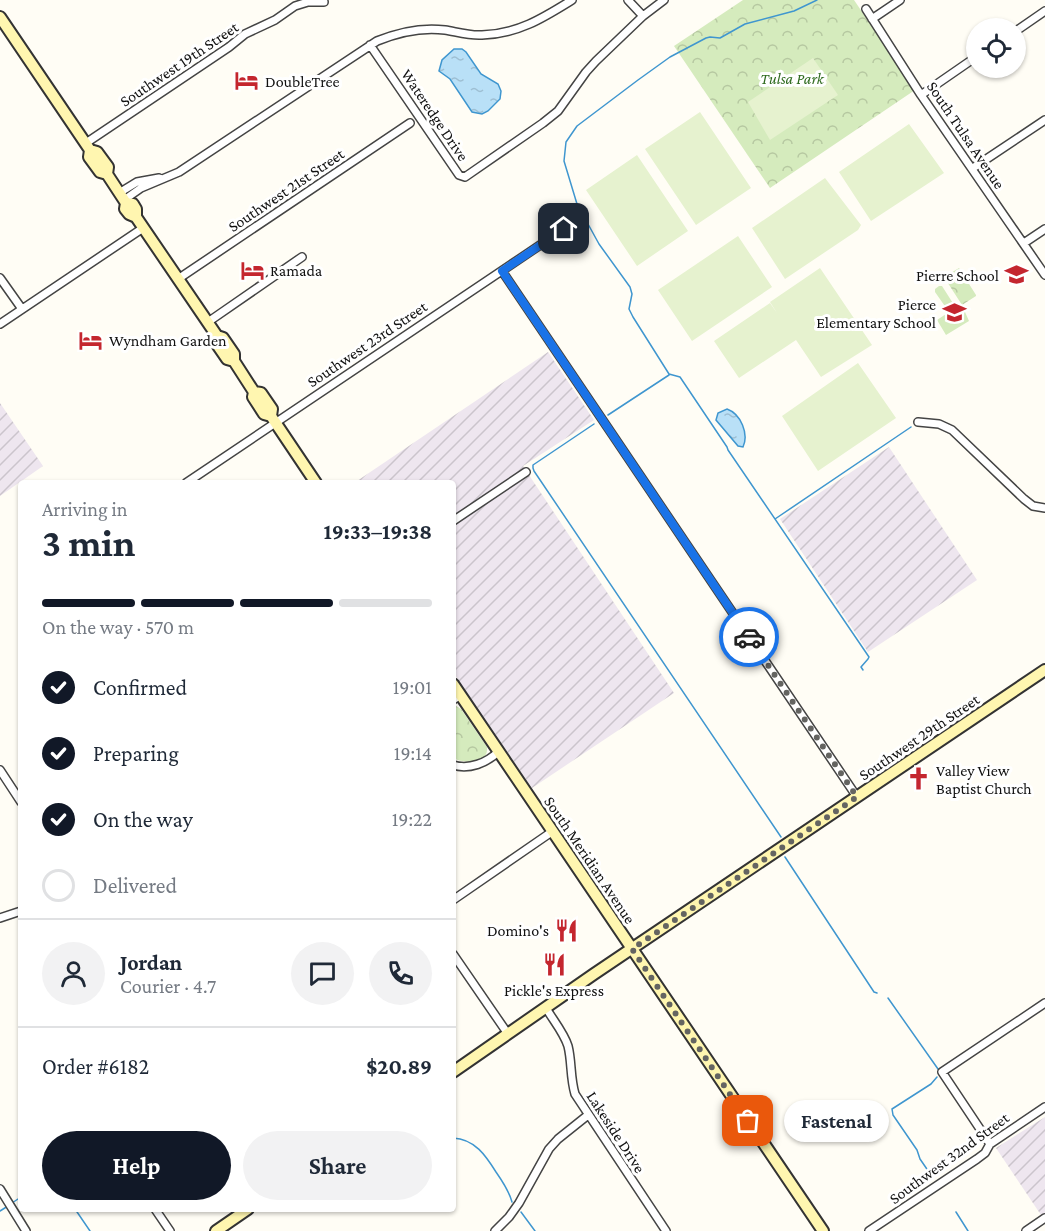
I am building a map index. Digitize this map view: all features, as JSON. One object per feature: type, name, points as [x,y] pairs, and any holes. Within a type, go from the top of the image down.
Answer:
[{"type":"main road","points":[[1,19],[88,147],[89,157],[100,172],[107,174],[123,198],[125,209],[136,217],[217,336],[216,343],[227,359],[234,361],[254,392],[253,398],[264,414],[273,419],[314,480]]},
{"type":"main road","name":"Southwest 29th Street","points":[[456,1069],[1045,670]]},
{"type":"main road","name":"South Meridian Avenue","points":[[457,698],[499,751],[823,1231]]},
{"type":"main road","points":[[216,1231],[244,1212]]},
{"type":"street","points":[[123,198],[179,172],[370,45],[390,35],[403,31],[433,30],[481,35],[500,33],[534,23],[572,0]]},
{"type":"street","points":[[627,0],[643,16]]},
{"type":"street","name":"Wateredge Drive","points":[[370,45],[459,175],[465,177],[558,111],[586,72],[610,46],[664,0]]},
{"type":"street","points":[[872,19],[900,0]]},
{"type":"street","name":"Southwest 19th Street","points":[[88,147],[245,34],[275,20],[295,6],[308,2],[324,2]]},
{"type":"street","name":"South Tulsa Avenue","points":[[866,9],[921,94],[1045,275]]},
{"type":"street","points":[[1026,24],[1045,11]]},
{"type":"street","points":[[921,94],[966,64]]},
{"type":"street","points":[[973,168],[1045,120]]},
{"type":"street","name":"Southwest 21st Street","points":[[178,279],[410,123]]},
{"type":"street","points":[[0,324],[143,228]]},
{"type":"street","name":"Southwest 23rd Street","points":[[190,480],[273,419],[564,229]]},
{"type":"street","points":[[1024,243],[1045,229]]},
{"type":"street","points":[[208,322],[302,258]]},
{"type":"street","points":[[502,271],[857,797]]},
{"type":"street","points":[[0,278],[22,309]]},
{"type":"street","points":[[923,421],[952,430],[1024,500],[1033,506],[1045,508]]},
{"type":"street","points":[[456,519],[526,472]]},
{"type":"street","points":[[456,766],[471,767],[488,760],[499,751]]},
{"type":"street","points":[[0,770],[18,797]]},
{"type":"street","points":[[456,898],[553,831]]},
{"type":"street","points":[[0,918],[18,912]]},
{"type":"street","points":[[456,958],[508,1034]]},
{"type":"street","points":[[990,1144],[942,1072],[1045,1003]]},
{"type":"street","name":"Lakeside Drive","points":[[546,1008],[568,1046],[571,1082],[575,1094],[666,1231]]},
{"type":"street","name":"Southwest 32nd Street","points":[[868,1231],[977,1159],[985,1153],[990,1144],[1045,1107]]},
{"type":"street","points":[[495,1231],[519,1203],[549,1149],[588,1115]]},
{"type":"street","points":[[0,1189],[26,1231]]},
{"type":"street","points":[[157,1212],[170,1231]]},
{"type":"street","points":[[1026,1231],[1045,1218]]},
{"type":"shaded area","points":[[548,352],[594,420],[523,466],[674,693],[532,788],[456,676],[456,480],[358,480]]},
{"type":"shaded area","points":[[0,403],[43,466],[23,480],[18,480],[18,483],[0,496]]},
{"type":"shaded area","points":[[889,447],[977,580],[868,652],[780,519]]},
{"type":"shaded area","points":[[1045,1117],[1045,1221],[996,1148]]},
{"type":"green space","name":"Tulsa Park","points":[[743,0],[854,0],[915,90],[770,188],[674,46]]},
{"type":"green space","points":[[813,58],[838,95],[770,140],[748,102]]},
{"type":"green space","points":[[700,112],[751,188],[696,225],[645,149]]},
{"type":"green space","points":[[909,124],[944,173],[871,221],[839,172]]},
{"type":"green space","points":[[637,155],[688,231],[637,266],[586,190]]},
{"type":"green space","points":[[825,178],[861,225],[858,230],[785,279],[752,228]]},
{"type":"green space","points":[[738,236],[772,287],[692,341],[658,290]]},
{"type":"green space","points":[[820,268],[872,345],[821,377],[796,340],[739,378],[714,341],[770,303],[777,313],[770,302]]},
{"type":"green space","points":[[959,268],[976,295],[962,305],[944,277]]},
{"type":"green space","points":[[939,286],[942,286],[956,308],[965,312],[969,321],[946,335],[937,320],[949,312],[935,292]]},
{"type":"green space","points":[[858,363],[896,418],[818,471],[782,416]]},
{"type":"green space","points":[[456,706],[461,709],[487,747],[487,753],[480,760],[456,759]]},
{"type":"water","points":[[454,49],[462,49],[466,52],[481,74],[498,84],[501,91],[500,99],[482,114],[472,112],[450,79],[439,71],[442,60]]},
{"type":"water","points":[[727,409],[736,415],[743,425],[745,442],[743,447],[738,446],[716,420],[718,413]]},
{"type":"waterway","points":[[817,0],[794,11],[745,24],[720,38],[706,38],[670,57],[577,126],[566,142],[564,161],[577,204],[599,244],[630,287],[632,294],[629,309],[633,317],[669,374],[680,377],[869,657],[861,667],[863,670]]},
{"type":"waterway","points":[[608,415],[669,375]]},
{"type":"waterway","points":[[594,424],[533,465],[534,471],[781,837]]},
{"type":"waterway","points":[[775,519],[911,427]]},
{"type":"waterway","points":[[785,857],[874,992],[877,993]]},
{"type":"waterway","points":[[888,998],[938,1069]]},
{"type":"waterway","points":[[931,1175],[893,1115],[892,1109],[931,1084],[937,1077]]},
{"type":"waterway","points":[[456,1138],[468,1141],[484,1154],[512,1202]]},
{"type":"waterway","points":[[12,1203],[18,1199]]},
{"type":"waterway","points":[[0,1211],[8,1206]]},
{"type":"waterway","points":[[77,1212],[90,1231]]},
{"type":"waterway","points":[[521,1212],[535,1231]]},
{"type":"waterway","points":[[956,1212],[968,1231]]},
{"type":"way so far","points":[[748,1121],[632,949],[857,797],[749,637]]},
{"type":"place","name":"DoubleTree","points":[[247,81]]},
{"type":"place","name":"Ramada","points":[[252,270]]},
{"type":"place","name":"Pierre School","points":[[1017,275]]},
{"type":"place","name":"Pierce Elementary School","points":[[954,313]]},
{"type":"place","name":"Wyndham Garden","points":[[91,340]]},
{"type":"place","name":"Valley View Baptist Church","points":[[918,779]]},
{"type":"place","name":"Domino's","points":[[567,930]]},
{"type":"place","name":"Pickle's Express","points":[[554,965]]},
{"type":"place","name":"Fastenal","points":[[748,1121]]},
{"type":"route","points":[[564,229],[502,271],[749,637]]}]
